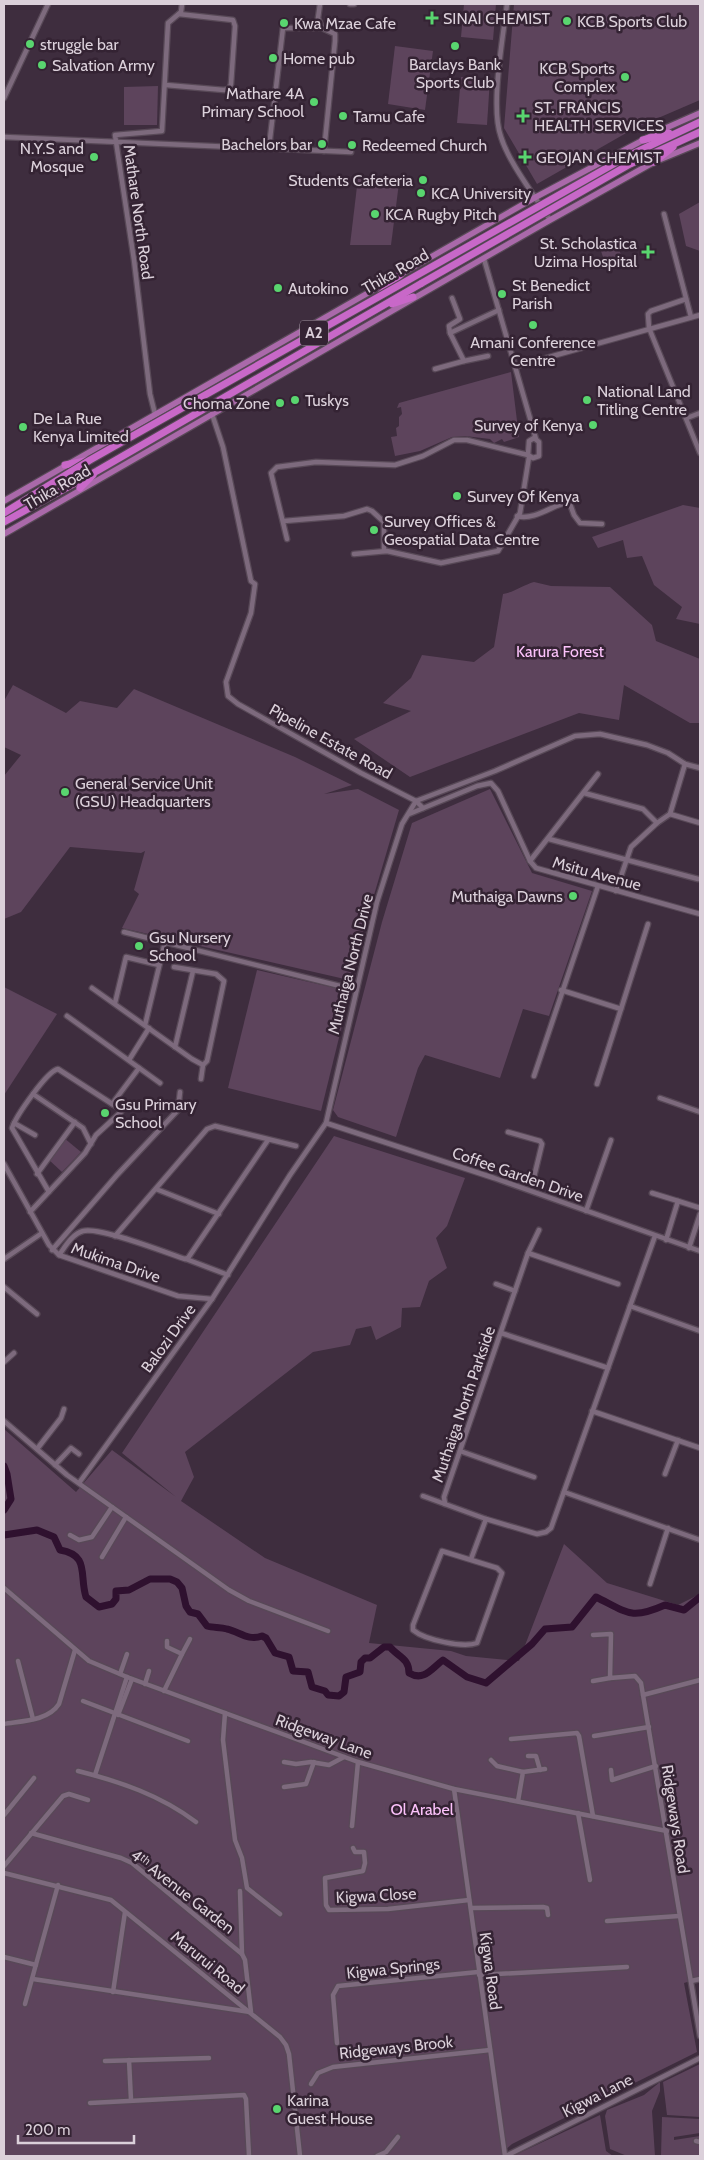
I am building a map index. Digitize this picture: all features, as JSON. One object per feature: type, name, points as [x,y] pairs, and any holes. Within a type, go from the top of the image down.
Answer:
[{"type":"highway","name":"Thika Road","points":[[4,513],[90,460],[626,157],[700,122]]},
{"type":"highway","points":[[643,140],[686,128]]},
{"type":"highway","name":"Thika Road","points":[[4,522],[97,471],[630,164],[700,132]]},
{"type":"highway","points":[[654,162],[681,141]]},
{"type":"highway","points":[[379,296],[402,274]]},
{"type":"highway","points":[[381,308],[413,297]]},
{"type":"highway","points":[[66,465],[90,460]]},
{"type":"highway","points":[[80,488],[97,471]]},
{"type":"main road","name":"Thika Road","points":[[4,501],[536,196],[643,140],[700,113]]},
{"type":"main road","name":"Thika Road","points":[[4,534],[80,488],[550,220],[654,162],[700,143]]},
{"type":"street","points":[[4,98],[6,88],[48,4]]},
{"type":"street","name":"Mathare North Road","points":[[155,414],[150,394],[134,260],[115,143],[117,134],[162,131],[168,23],[179,14],[182,4]]},
{"type":"street","points":[[320,4],[318,18],[322,28]]},
{"type":"street","points":[[507,4],[498,97],[499,129],[510,156],[550,220]]},
{"type":"street","points":[[166,85],[224,90],[229,89],[231,84],[235,26],[233,20],[179,14]]},
{"type":"street","points":[[269,147],[283,28],[322,28],[335,34],[324,150]]},
{"type":"street","points":[[4,137],[351,152]]},
{"type":"street","points":[[664,214],[691,317]]},
{"type":"street","points":[[287,539],[271,473],[276,467],[316,462],[394,464],[423,456],[454,440],[467,440],[530,457],[540,454],[541,448],[533,429],[517,366],[484,258]]},
{"type":"street","points":[[452,298],[460,319],[449,326],[450,333],[464,361]]},
{"type":"street","points":[[686,299],[650,312],[648,314],[649,328],[700,453]]},
{"type":"street","points":[[450,333],[499,310]]},
{"type":"street","points":[[517,366],[700,315]]},
{"type":"street","points":[[435,369],[488,356]]},
{"type":"street","points":[[687,418],[700,413]]},
{"type":"street","name":"Pipeline Estate Road","points":[[212,414],[227,466],[251,581],[255,584],[251,613],[226,682],[228,696],[238,704],[361,773],[416,801]]},
{"type":"street","points":[[354,554],[384,551],[441,563],[495,553],[522,505],[530,464],[529,441],[533,429]]},
{"type":"street","points":[[529,441],[536,439]]},
{"type":"street","points":[[517,516],[527,518],[544,514],[564,502],[570,504],[574,515],[580,523],[602,524]]},
{"type":"street","points":[[284,521],[344,516],[359,510],[372,511],[384,522],[384,551]]},
{"type":"street","points":[[409,814],[416,801],[495,771],[575,736],[600,734],[647,745],[665,752],[685,764],[700,768]]},
{"type":"street","points":[[616,891],[631,847],[657,822],[670,814],[685,764]]},
{"type":"street","points":[[530,861],[598,774]]},
{"type":"street","name":"Msitu Avenue","points":[[423,808],[477,786],[492,783],[498,790],[530,861],[542,871],[700,914]]},
{"type":"street","points":[[584,793],[643,809],[657,822]]},
{"type":"street","points":[[409,814],[423,808],[416,801]]},
{"type":"street","name":"Muthaiga North Drive","points":[[326,1123],[377,902],[402,824],[409,814]]},
{"type":"street","points":[[670,814],[700,823]]},
{"type":"street","points":[[549,839],[698,879]]},
{"type":"street","points":[[534,1076],[561,990],[598,886]]},
{"type":"street","points":[[597,1084],[648,924]]},
{"type":"street","points":[[124,932],[356,990]]},
{"type":"street","points":[[129,1060],[147,1026],[165,942]]},
{"type":"street","points":[[114,1004],[126,957],[159,965]]},
{"type":"street","points":[[174,966],[216,974],[224,981],[201,1079]]},
{"type":"street","points":[[175,1047],[193,971]]},
{"type":"street","points":[[92,988],[175,1047],[204,1065]]},
{"type":"street","points":[[561,990],[620,1009]]},
{"type":"street","points":[[67,1016],[160,1083]]},
{"type":"street","points":[[112,1104],[139,1068]]},
{"type":"street","points":[[30,1212],[91,1145],[103,1128],[121,1114],[120,1109],[58,1069],[52,1071],[33,1094],[14,1123],[13,1132],[48,1192]]},
{"type":"street","points":[[52,1250],[117,1175],[178,1110],[180,1092]]},
{"type":"street","points":[[33,1094],[86,1131],[91,1145]]},
{"type":"street","points":[[660,1098],[700,1112]]},
{"type":"street","points":[[37,1174],[75,1122]]},
{"type":"street","points":[[14,1123],[35,1135]]},
{"type":"street","name":"Coffee Garden Drive","points":[[326,1123],[700,1251]]},
{"type":"street","name":"Balozi Drive","points":[[79,1483],[212,1299],[326,1123]]},
{"type":"street","points":[[115,1236],[207,1129],[215,1126],[296,1146]]},
{"type":"street","points":[[508,1132],[540,1141],[542,1144],[534,1177]]},
{"type":"street","points":[[186,1259],[190,1257],[268,1140]]},
{"type":"street","points":[[586,1211],[611,1140]]},
{"type":"street","name":"Mukima Drive","points":[[4,1164],[52,1250],[59,1255],[178,1296],[212,1299]]},
{"type":"street","points":[[156,1189],[219,1214]]},
{"type":"street","points":[[652,1193],[700,1208]]},
{"type":"street","points":[[666,1240],[678,1200]]},
{"type":"street","points":[[689,1248],[700,1214]]},
{"type":"street","points":[[59,1255],[72,1238],[84,1230],[115,1236],[228,1275]]},
{"type":"street","name":"Muthaiga North Parkside","points":[[538,1230],[528,1253],[444,1497],[444,1504],[537,1534],[546,1532],[554,1524],[592,1411],[655,1236]]},
{"type":"street","points":[[4,1259],[42,1233]]},
{"type":"street","points":[[528,1253],[618,1284]]},
{"type":"street","points":[[496,1284],[515,1291]]},
{"type":"street","points":[[4,1287],[37,1314]]},
{"type":"street","points":[[630,1306],[700,1331]]},
{"type":"street","points":[[500,1333],[608,1368]]},
{"type":"street","points":[[4,1362],[14,1353]]},
{"type":"street","points":[[37,1449],[61,1418],[64,1409]]},
{"type":"street","points":[[592,1411],[700,1448]]},
{"type":"street","points":[[4,1421],[79,1483],[237,1595],[328,1631]]},
{"type":"street","points":[[665,1474],[678,1440]]},
{"type":"street","points":[[55,1465],[71,1448],[78,1454]]},
{"type":"street","points":[[460,1451],[534,1477]]},
{"type":"street","points":[[564,1492],[700,1540]]},
{"type":"street","points":[[423,1496],[444,1504]]},
{"type":"street","points":[[70,1535],[79,1540],[92,1537],[112,1507]]},
{"type":"street","points":[[102,1556],[126,1517]]},
{"type":"street","points":[[471,1560],[486,1518]]},
{"type":"street","points":[[650,1584],[668,1528]]},
{"type":"street","points":[[442,1551],[447,1551],[471,1560],[497,1568],[502,1573],[478,1643],[457,1644],[432,1639],[416,1633],[413,1630],[413,1625],[439,1554],[442,1551]]},
{"type":"street","name":"Ridgeway Lane","points":[[4,1588],[89,1661],[144,1684],[358,1762],[454,1789],[667,1831]]},
{"type":"street","points":[[593,1635],[611,1634],[610,1678]]},
{"type":"street","points":[[164,1691],[190,1639]]},
{"type":"street","points":[[167,1641],[167,1647],[182,1654]]},
{"type":"street","points":[[4,1722],[33,1719],[54,1711],[59,1704],[75,1650]]},
{"type":"street","points":[[120,1674],[128,1654]]},
{"type":"street","points":[[18,1661],[33,1719]]},
{"type":"street","points":[[144,1684],[149,1672]]},
{"type":"street","points":[[593,1681],[635,1676],[641,1683],[643,1695],[700,1681]]},
{"type":"street","points":[[96,1775],[130,1678]]},
{"type":"street","name":"Ridgeways Road","points":[[643,1695],[700,2036]]},
{"type":"street","points":[[82,1701],[188,1741]]},
{"type":"street","points":[[224,1713],[223,1740],[235,1840],[242,1858],[247,1888],[280,1914]]},
{"type":"street","points":[[594,1736],[649,1727]]},
{"type":"street","points":[[511,1738],[577,1733],[593,1816]]},
{"type":"street","points":[[491,1760],[497,1766],[523,1772],[542,1770],[536,1756],[528,1756]]},
{"type":"street","points":[[284,1762],[331,1764],[344,1757]]},
{"type":"street","points":[[284,1787],[306,1784],[314,1762]]},
{"type":"street","points":[[352,1826],[358,1762]]},
{"type":"street","points":[[611,1770],[612,1780],[656,1766]]},
{"type":"street","points":[[78,1771],[96,1775],[167,1801],[196,1822]]},
{"type":"street","points":[[518,1801],[523,1772]]},
{"type":"street","points":[[4,1815],[34,1778]]},
{"type":"street","name":"Kigwa Road","points":[[454,1789],[506,2156]]},
{"type":"street","points":[[4,1866],[63,1796],[69,1794],[88,1800]]},
{"type":"street","points":[[578,1814],[590,1880]]},
{"type":"street","name":"4ᵗʰ Avenue Garden","points":[[31,1833],[128,1861],[242,1954],[245,1960],[251,2012]]},
{"type":"street","name":"Kigwa Close","points":[[353,1848],[355,1852],[364,1852],[363,1871],[325,1878],[326,1905],[329,1910],[388,1909],[470,1900]]},
{"type":"street","name":"Marurui Road","points":[[4,1873],[104,1897],[251,2012],[280,2037],[286,2046],[300,2156]]},
{"type":"street","points":[[25,2004],[58,1885]]},
{"type":"street","points":[[240,1891],[242,1954]]},
{"type":"street","points":[[471,1908],[543,1907],[547,1908],[548,1915]]},
{"type":"street","points":[[113,1992],[125,1912]]},
{"type":"street","points":[[607,1921],[679,1916]]},
{"type":"street","points":[[4,1957],[36,1964]]},
{"type":"street","points":[[479,1974],[627,1967]]},
{"type":"street","name":"Kigwa Springs","points":[[337,2043],[333,1995],[338,1986],[479,1974]]},
{"type":"street","points":[[32,1979],[251,2012]]},
{"type":"street","points":[[691,1981],[700,1979]]},
{"type":"street","name":"Ridgeways Brook","points":[[311,2084],[318,2074],[333,2067],[490,2050]]},
{"type":"street","points":[[105,2061],[209,2058]]},
{"type":"street","name":"Kigwa Lane","points":[[506,2156],[700,2058]]},
{"type":"street","points":[[129,2060],[131,2100]]},
{"type":"street","points":[[90,2103],[244,2095],[246,2099],[249,2156]]},
{"type":"street","points":[[377,2156],[386,2152],[398,2137]]},
{"type":"green space","points":[[464,4],[496,4],[493,40],[461,37]]},
{"type":"green space","points":[[514,4],[700,4],[700,100],[635,128],[537,184],[504,128]]},
{"type":"green space","points":[[395,46],[433,51],[425,110],[388,104]]},
{"type":"green space","points":[[461,77],[490,79],[487,125],[457,123]]},
{"type":"green space","points":[[158,86],[157,125],[124,125],[124,87]]},
{"type":"green space","name":"KCA Rugby Pitch","points":[[358,178],[399,183],[391,245],[350,245]]},
{"type":"green space","points":[[700,202],[700,251],[686,246],[679,214]]},
{"type":"green space","points":[[616,240],[624,264],[607,269],[599,245]]},
{"type":"green space","points":[[511,372],[519,437],[504,442],[502,439],[494,443],[490,439],[465,436],[452,437],[420,451],[395,456],[391,437],[397,436],[396,428],[399,426],[399,417],[402,414],[401,407],[397,408],[399,403]]},
{"type":"green space","points":[[683,505],[700,508],[700,624],[676,619],[682,607],[654,585],[642,556],[627,558],[623,540],[598,548],[592,537]]},
{"type":"green space","name":"Karura Forest","points":[[534,582],[551,586],[610,587],[652,625],[656,641],[700,659],[700,723],[690,723],[624,685],[619,720],[579,713],[410,777],[354,739],[411,711],[383,703],[411,678],[422,655],[474,662],[494,647],[503,594]]},
{"type":"green space","points":[[13,685],[66,713],[80,701],[117,708],[134,689],[295,757],[352,785],[324,794],[358,789],[399,810],[349,980],[122,928],[139,894],[134,890],[145,851],[141,853],[70,847],[21,912],[4,919],[4,776],[21,755],[4,747],[4,701]]},
{"type":"green space","points":[[490,789],[532,873],[592,891],[549,1016],[523,1009],[500,1078],[425,1055],[418,1068],[396,1137],[338,1117],[333,1110],[382,922],[412,823]]},
{"type":"green space","points":[[257,970],[344,990],[349,997],[321,1111],[228,1088]]},
{"type":"green space","points":[[4,987],[57,1014],[4,1095]]},
{"type":"green space","name":"Ol Arabel","points":[[334,1136],[465,1178],[447,1226],[436,1238],[447,1268],[429,1281],[420,1307],[402,1308],[401,1327],[376,1340],[371,1326],[356,1329],[350,1345],[313,1352],[185,1452],[194,1477],[181,1501],[265,1558],[377,1605],[369,1643],[451,1651],[466,1656],[519,1661],[564,1544],[607,1583],[678,1605],[700,1594],[700,1978],[684,1983],[697,2052],[512,2144],[504,2151],[505,2156],[4,2156],[4,1429],[76,1492],[112,1450],[176,1497],[122,1453]]},
{"type":"green space","points":[[64,1138],[81,1152],[62,1172],[48,1159]]},
{"type":"green space","points":[[700,2064],[700,2117],[667,2115],[663,2082]]},
{"type":"green space","points":[[660,2082],[660,2091],[652,2111],[655,2156],[627,2156],[610,2149],[605,2116],[607,2110],[644,2095]]},
{"type":"green space","points":[[600,2115],[606,2151],[613,2156],[513,2156]]},
{"type":"green space","points":[[662,2117],[700,2119],[700,2133],[674,2137],[674,2140],[700,2136],[700,2156],[661,2156]]},
{"type":"waterway","points":[[4,1466],[11,1499],[4,1510]]},
{"type":"waterway","points":[[4,1535],[37,1530],[54,1537],[60,1550],[76,1556],[80,1561],[86,1597],[99,1607],[112,1604],[116,1599],[116,1591],[129,1590],[150,1579],[170,1579],[177,1582],[182,1588],[186,1606],[190,1612],[198,1614],[207,1626],[227,1629],[248,1637],[262,1636],[266,1638],[275,1653],[289,1657],[293,1671],[308,1672],[312,1687],[325,1691],[328,1695],[339,1696],[344,1692],[346,1677],[360,1672],[361,1662],[365,1658],[370,1658],[384,1647],[390,1647],[402,1658],[409,1668],[409,1673],[414,1675],[419,1676],[428,1673],[443,1660],[467,1677],[486,1683],[532,1644],[545,1629],[572,1627],[596,1597],[630,1613],[654,1610],[665,1605],[684,1610],[700,1597]]},
{"type":"place","name":"SINAI CHEMIST","points":[[432,18]]},
{"type":"place","name":"KCB Sports Club","points":[[567,21]]},
{"type":"place","name":"Kwa Mzae Cafe","points":[[284,23]]},
{"type":"place","name":"struggle bar","points":[[30,44]]},
{"type":"place","name":"Barclays Bank Sports Club","points":[[455,46]]},
{"type":"place","name":"Home pub","points":[[273,58]]},
{"type":"place","name":"Salvation Army","points":[[42,65]]},
{"type":"place","name":"KCB Sports Complex","points":[[625,77]]},
{"type":"place","name":"Mathare 4A Primary School","points":[[314,102]]},
{"type":"place","name":"Tamu Cafe","points":[[343,116]]},
{"type":"place","name":"ST. FRANCIS HEALTH SERVICES","points":[[523,116]]},
{"type":"place","name":"Bachelors bar","points":[[322,144]]},
{"type":"place","name":"Redeemed Church","points":[[352,145]]},
{"type":"place","name":"N.Y.S and Mosque","points":[[94,157]]},
{"type":"place","name":"GEOJAN CHEMIST","points":[[525,157]]},
{"type":"place","name":"Students Cafeteria","points":[[423,180]]},
{"type":"place","name":"KCA University","points":[[421,193]]},
{"type":"place","name":"KCA Rugby Pitch","points":[[375,214]]},
{"type":"place","name":"St. Scholastica Uzima Hospital","points":[[648,252]]},
{"type":"place","name":"Autokino","points":[[278,288]]},
{"type":"place","name":"St Benedict Parish","points":[[502,294]]},
{"type":"place","name":"Amani Conference Centre","points":[[533,325]]},
{"type":"place","name":"Tuskys","points":[[295,400]]},
{"type":"place","name":"National Land Titling Centre","points":[[587,400]]},
{"type":"place","name":"Choma Zone","points":[[280,403]]},
{"type":"place","name":"Survey of Kenya","points":[[593,425]]},
{"type":"place","name":"De La Rue Kenya Limited","points":[[23,427]]},
{"type":"place","name":"Survey Of Kenya","points":[[457,496]]},
{"type":"place","name":"Survey Offices & Geospatial Data Centre","points":[[374,530]]},
{"type":"place","name":"General Service Unit (GSU) Headquarters","points":[[65,792]]},
{"type":"place","name":"Muthaiga Dawns","points":[[573,896]]},
{"type":"place","name":"Gsu Nursery School","points":[[139,946]]},
{"type":"place","name":"Gsu Primary School","points":[[105,1113]]},
{"type":"place","name":"Karina Guest House","points":[[277,2109]]}]
